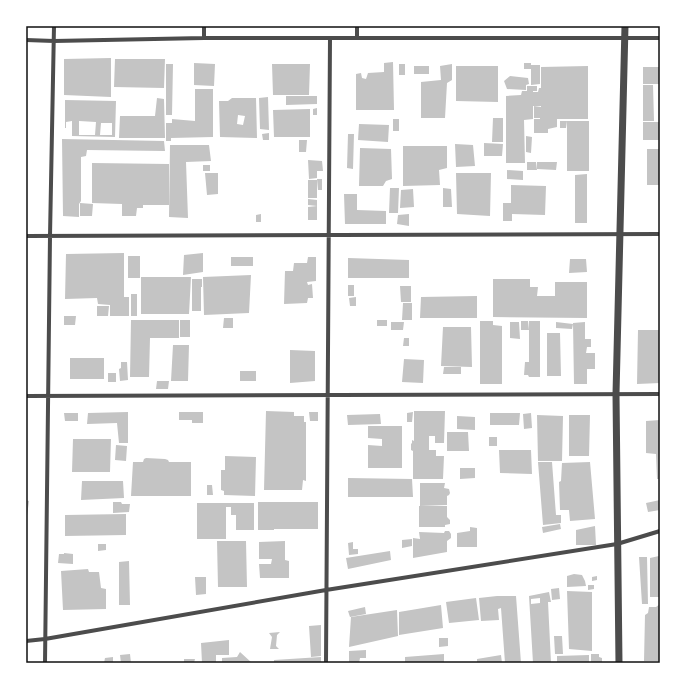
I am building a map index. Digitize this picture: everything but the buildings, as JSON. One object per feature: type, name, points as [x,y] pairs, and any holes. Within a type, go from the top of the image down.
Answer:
[{"type":"street","points":[[45,663],[54,26]]},
{"type":"street","points":[[204,26],[204,38]]},
{"type":"street","points":[[357,26],[357,38]]},
{"type":"street","points":[[619,663],[616,394],[625,26]]},
{"type":"street","points":[[26,40],[54,42],[204,38],[660,38]]},
{"type":"street","points":[[326,663],[330,38]]},
{"type":"street","points":[[26,236],[660,234]]},
{"type":"street","points":[[26,396],[660,394]]},
{"type":"street","points":[[26,641],[45,639],[326,590],[617,544],[660,531]]}]
